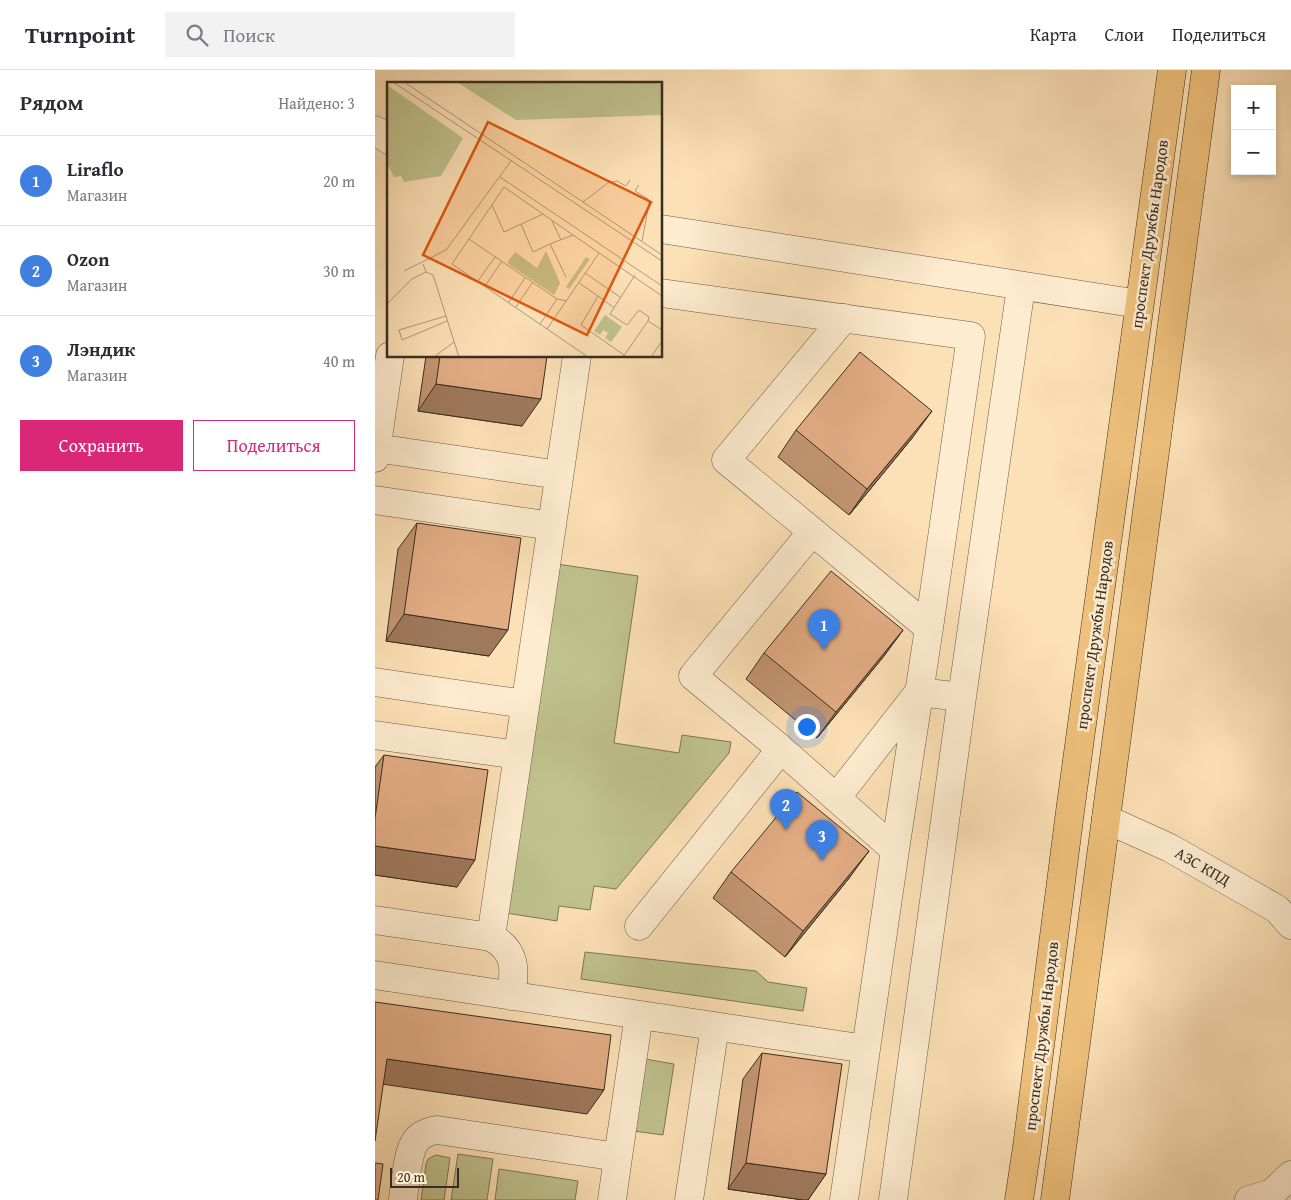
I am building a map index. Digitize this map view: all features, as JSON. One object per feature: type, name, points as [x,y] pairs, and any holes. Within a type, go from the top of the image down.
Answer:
[{"type":"main road","name":"проспект Дружбы Народов","points":[[1019,1200],[1071,804],[1172,70]]},
{"type":"main road","points":[[1055,1200],[1206,70]]},
{"type":"street","points":[[375,130],[387,139]]},
{"type":"street","points":[[663,229],[1139,304]]},
{"type":"street","points":[[893,1200],[962,697],[1021,287]]},
{"type":"street","points":[[663,293],[971,336],[844,1200]]},
{"type":"street","points":[[844,318],[726,460],[929,628]]},
{"type":"street","points":[[390,358],[376,453],[559,475]]},
{"type":"street","points":[[491,937],[577,358]]},
{"type":"street","points":[[375,500],[551,526]]},
{"type":"street","points":[[812,532],[693,676],[781,749],[895,850]]},
{"type":"street","points":[[375,682],[525,704]]},
{"type":"street","points":[[919,692],[962,697]]},
{"type":"street","points":[[836,798],[919,692]]},
{"type":"street","points":[[375,735],[518,755]]},
{"type":"street","points":[[639,926],[781,749]]},
{"type":"street","name":"АЗС КПД","points":[[1106,819],[1170,848],[1277,909],[1291,925]]},
{"type":"street","points":[[375,920],[491,937],[504,947],[514,967],[511,996]]},
{"type":"street","points":[[375,976],[866,1049]]},
{"type":"street","points":[[612,1200],[639,1015]]},
{"type":"street","points":[[689,1200],[715,1026]]},
{"type":"street","points":[[403,1200],[410,1151],[414,1142],[420,1136],[437,1130],[618,1157]]},
{"type":"street","points":[[1249,1200],[1272,1193],[1291,1176]]},
{"type":"green space","points":[[557,564],[638,576],[614,743],[679,753],[682,735],[731,742],[729,753],[616,889],[594,886],[590,910],[559,906],[557,921],[506,913]]},
{"type":"green space","points":[[585,952],[756,971],[768,982],[807,988],[803,1011],[581,979]]},
{"type":"green space","points":[[645,1059],[674,1064],[663,1135],[634,1131]]},
{"type":"green space","points":[[458,1154],[493,1159],[487,1200],[451,1200]]},
{"type":"green space","points":[[436,1155],[450,1158],[444,1200],[421,1200],[426,1164],[428,1159]]},
{"type":"green space","points":[[499,1169],[578,1181],[575,1200],[495,1200]]},
{"type":"building","points":[[860,352],[932,411],[867,489],[796,430]]},
{"type":"building","points":[[440,358],[547,358],[541,399],[436,384]]},
{"type":"building","points":[[417,523],[521,538],[508,630],[404,614]]},
{"type":"building","points":[[831,571],[903,630],[836,712],[764,653]]},
{"type":"building","points":[[384,755],[488,770],[475,860],[375,846],[375,818]]},
{"type":"building","points":[[797,792],[869,851],[803,931],[731,872]]},
{"type":"building","points":[[375,1002],[611,1035],[604,1090],[387,1059],[375,1141]]},
{"type":"building","points":[[762,1053],[842,1064],[826,1174],[746,1163]]},
{"type":"building","points":[[375,1163],[383,1164],[378,1200],[375,1200]]},
{"type":"place","name":"Liraflo","points":[[824,650]]},
{"type":"place","name":"Ozon","points":[[786,830]]},
{"type":"place","name":"Лэндик","points":[[822,861]]}]
